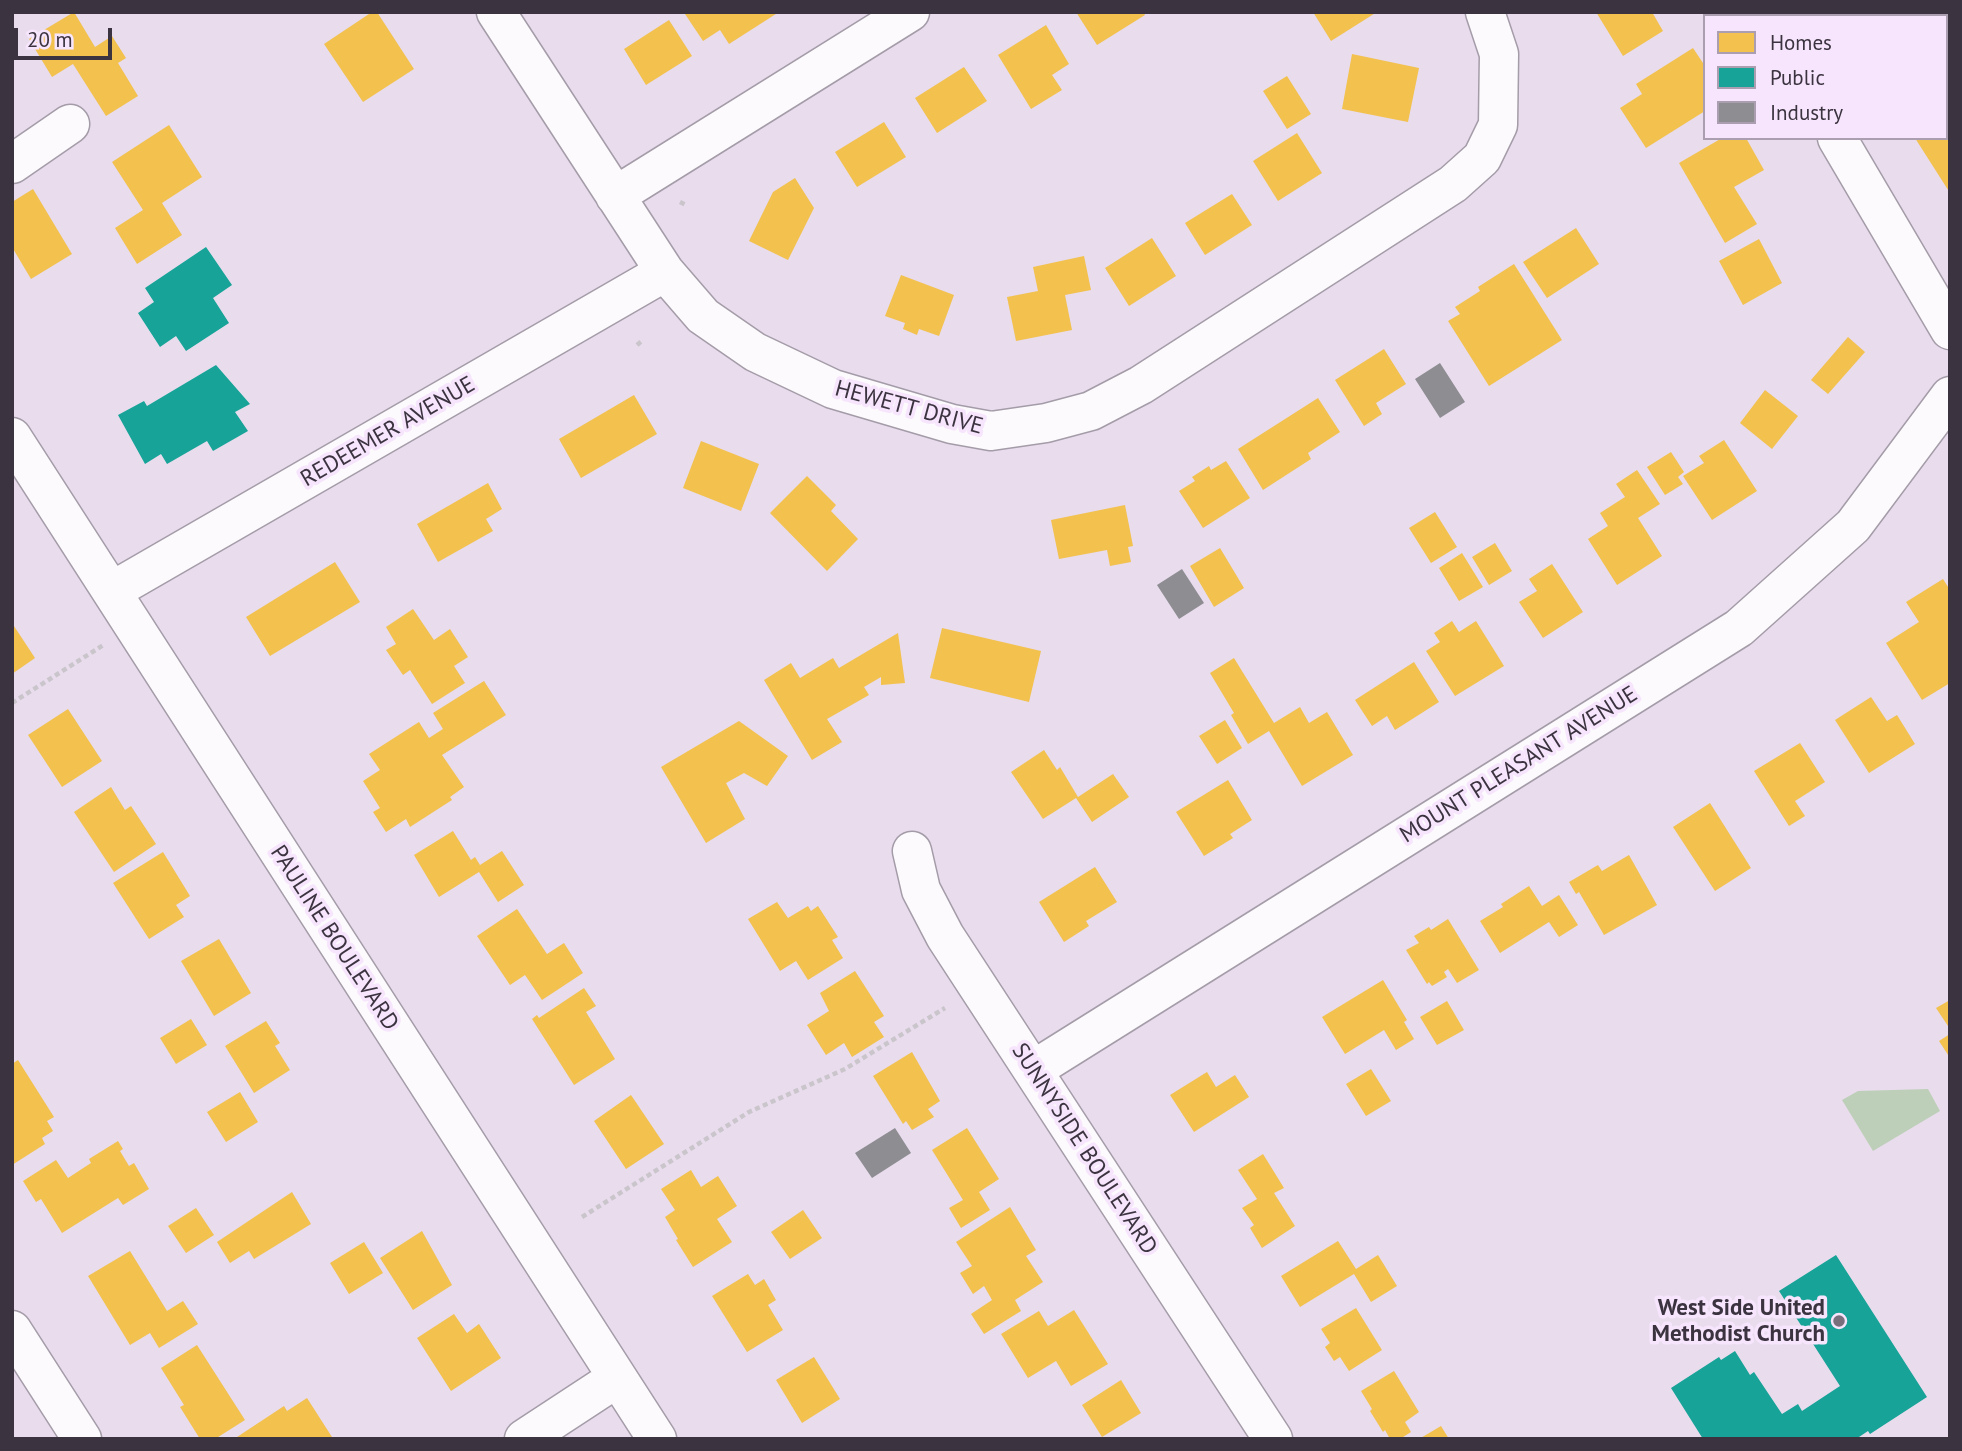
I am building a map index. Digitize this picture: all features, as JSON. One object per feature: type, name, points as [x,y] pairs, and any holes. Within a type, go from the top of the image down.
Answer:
[{"type":"street","name":"HEWETT DRIVE","points":[[496,12],[665,272],[703,316],[755,352],[833,389],[952,424],[991,431],[1046,423],[1091,411],[1141,384],[1441,191],[1482,158],[1497,125],[1499,54],[1485,12]]},
{"type":"street","points":[[615,196],[911,12]]},
{"type":"street","points":[[12,164],[70,124]]},
{"type":"street","points":[[1838,140],[1950,330]]},
{"type":"street","name":"REDEEMER AVENUE","points":[[112,591],[665,272]]},
{"type":"street","name":"MOUNT PLEASANT AVENUE","points":[[1033,1070],[1739,628],[1853,526],[1950,396]]},
{"type":"street","name":"PAULINE BOULEVARD","points":[[12,436],[657,1439]]},
{"type":"street","name":"SUNNYSIDE BOULEVARD","points":[[912,850],[921,890],[945,936],[1273,1439]]},
{"type":"street","points":[[12,1330],[82,1439]]},
{"type":"street","points":[[524,1439],[617,1378]]},
{"type":"path","points":[[637,345],[643,340]]},
{"type":"path","points":[[12,703],[108,642]]},
{"type":"path","points":[[582,1217],[749,1112],[845,1069],[945,1008]]},
{"type":"green space","points":[[1928,1089],[1940,1111],[1873,1151],[1842,1100],[1858,1091]]},
{"type":"building: Homes","points":[[74,12],[95,47],[112,36],[126,58],[118,63],[138,96],[106,116],[73,64],[52,77],[29,39]]},
{"type":"building: Homes","points":[[372,12],[377,12],[414,69],[363,102],[324,44]]},
{"type":"building: Homes","points":[[779,12],[729,44],[720,30],[703,41],[685,14]]},
{"type":"building: Homes","points":[[1076,12],[1143,12],[1145,15],[1097,45]]},
{"type":"building: Homes","points":[[1313,12],[1377,12],[1331,41]]},
{"type":"building: Homes","points":[[1596,12],[1652,12],[1663,31],[1623,56]]},
{"type":"building: Homes","points":[[669,20],[692,56],[646,85],[624,49]]},
{"type":"building: Homes","points":[[1046,25],[1069,64],[1052,75],[1062,90],[1031,109],[998,55]]},
{"type":"building: Homes","points":[[1693,48],[1703,63],[1703,112],[1646,148],[1620,108],[1642,94],[1636,84]]},
{"type":"building: Homes","points":[[1352,54],[1419,68],[1408,122],[1342,109]]},
{"type":"building: Homes","points":[[964,67],[987,101],[937,133],[915,98]]},
{"type":"building: Homes","points":[[1287,76],[1311,114],[1287,129],[1263,91]]},
{"type":"building: Homes","points":[[1950,100],[1950,193],[1916,140],[1948,140]]},
{"type":"building: Homes","points":[[884,122],[906,157],[857,187],[835,152]]},
{"type":"building: Homes","points":[[169,125],[202,177],[162,203],[182,235],[137,264],[115,228],[143,210],[112,162]]},
{"type":"building: Homes","points":[[1297,133],[1322,173],[1278,201],[1253,161]]},
{"type":"building: Homes","points":[[1719,140],[1747,140],[1764,170],[1734,187],[1757,224],[1725,243],[1679,163]]},
{"type":"building: Homes","points":[[795,178],[814,208],[788,260],[749,241],[773,192]]},
{"type":"building: Homes","points":[[33,189],[72,254],[31,279],[12,247],[12,202]]},
{"type":"building: Homes","points":[[1232,194],[1252,225],[1205,255],[1185,223]]},
{"type":"building: Homes","points":[[1576,228],[1599,264],[1547,298],[1523,262]]},
{"type":"building: Homes","points":[[1152,238],[1176,276],[1129,306],[1105,268]]},
{"type":"building: Homes","points":[[1759,239],[1782,283],[1743,305],[1719,261]]},
{"type":"building: Homes","points":[[1084,256],[1091,290],[1065,295],[1072,330],[1016,341],[1007,297],[1038,291],[1033,267]]},
{"type":"building: Homes","points":[[1514,264],[1562,340],[1489,386],[1448,321],[1460,314],[1455,307],[1480,291],[1478,287]]},
{"type":"building: Homes","points":[[901,275],[954,295],[939,336],[919,329],[917,335],[903,329],[905,323],[885,316]]},
{"type":"building: Homes","points":[[1848,337],[1865,352],[1828,394],[1811,380]]},
{"type":"building: Homes","points":[[1384,349],[1406,384],[1376,403],[1382,414],[1364,426],[1335,380]]},
{"type":"building: Homes","points":[[1765,390],[1798,416],[1772,449],[1740,423]]},
{"type":"building: Homes","points":[[634,395],[657,434],[581,478],[559,439]]},
{"type":"building: Homes","points":[[1318,398],[1340,432],[1308,453],[1311,459],[1263,490],[1238,449]]},
{"type":"building: Homes","points":[[1724,440],[1757,491],[1712,520],[1683,476],[1704,463],[1699,456]]},
{"type":"building: Homes","points":[[701,441],[759,464],[741,511],[683,488]]},
{"type":"building: Homes","points":[[1671,452],[1684,472],[1678,477],[1683,484],[1665,495],[1647,467]]},
{"type":"building: Homes","points":[[1226,461],[1250,498],[1203,528],[1179,491],[1195,481],[1192,477],[1209,466],[1211,470]]},
{"type":"building: Homes","points":[[1637,470],[1660,504],[1638,518],[1662,556],[1617,585],[1588,539],[1608,526],[1600,513],[1625,497],[1616,484]]},
{"type":"building: Homes","points":[[807,476],[836,505],[831,511],[858,539],[827,571],[770,513]]},
{"type":"building: Homes","points":[[488,483],[502,509],[486,519],[493,531],[438,562],[417,524]]},
{"type":"building: Homes","points":[[1125,505],[1133,546],[1128,547],[1131,562],[1110,566],[1107,550],[1059,559],[1051,520]]},
{"type":"building: Homes","points":[[1435,512],[1457,547],[1431,563],[1409,528]]},
{"type":"building: Homes","points":[[1495,543],[1512,571],[1489,585],[1472,557]]},
{"type":"building: Homes","points":[[1220,548],[1244,588],[1214,607],[1190,566]]},
{"type":"building: Homes","points":[[1462,553],[1483,587],[1459,601],[1439,568]]},
{"type":"building: Homes","points":[[335,562],[360,602],[270,656],[246,617]]},
{"type":"building: Homes","points":[[1552,564],[1583,612],[1543,638],[1519,602],[1537,591],[1529,579]]},
{"type":"building: Homes","points":[[1943,579],[1950,590],[1950,683],[1922,700],[1886,643],[1919,622],[1906,602]]},
{"type":"building: Homes","points":[[413,609],[434,640],[450,629],[468,657],[454,666],[465,683],[432,704],[410,670],[403,675],[386,650],[396,644],[386,627]]},
{"type":"building: Homes","points":[[1452,621],[1459,632],[1476,621],[1504,666],[1455,696],[1426,651],[1440,642],[1434,633]]},
{"type":"building: Homes","points":[[12,623],[35,658],[12,674]]},
{"type":"building: Homes","points":[[942,628],[1041,651],[1029,702],[930,678]]},
{"type":"building: Homes","points":[[898,633],[905,683],[881,685],[881,677],[864,687],[869,695],[827,719],[842,742],[812,760],[764,680],[791,663],[800,678],[833,658],[839,668]]},
{"type":"building: Homes","points":[[1234,658],[1274,723],[1300,707],[1309,723],[1327,712],[1353,755],[1302,786],[1269,731],[1248,744],[1231,715],[1234,713],[1210,673]]},
{"type":"building: Homes","points":[[1414,662],[1439,702],[1395,730],[1387,716],[1372,726],[1355,700]]},
{"type":"building: Homes","points":[[484,681],[506,715],[442,755],[464,787],[450,797],[452,800],[410,827],[406,819],[386,832],[373,812],[380,808],[363,781],[380,770],[369,754],[419,722],[429,738],[443,729],[433,713]]},
{"type":"building: Homes","points":[[1871,697],[1887,721],[1897,715],[1915,744],[1869,773],[1835,720]]},
{"type":"building: Homes","points":[[68,709],[102,761],[62,787],[28,735]]},
{"type":"building: Homes","points":[[1225,720],[1242,748],[1217,764],[1199,736]]},
{"type":"building: Homes","points":[[739,721],[788,756],[767,786],[744,773],[726,783],[745,819],[706,843],[661,767]]},
{"type":"building: Homes","points":[[1800,743],[1825,782],[1795,801],[1805,816],[1789,826],[1754,771]]},
{"type":"building: Homes","points":[[1044,750],[1057,770],[1060,767],[1078,797],[1113,774],[1129,797],[1092,822],[1076,798],[1043,819],[1011,772]]},
{"type":"building: Homes","points":[[1228,780],[1252,820],[1230,834],[1233,838],[1204,856],[1176,812]]},
{"type":"building: Homes","points":[[111,787],[125,810],[131,806],[156,844],[114,872],[74,812]]},
{"type":"building: Homes","points":[[1710,803],[1751,868],[1715,891],[1673,827]]},
{"type":"building: Homes","points":[[453,831],[471,860],[475,857],[480,865],[502,851],[524,885],[498,902],[479,872],[439,897],[414,855]]},
{"type":"building: Homes","points":[[163,852],[190,896],[176,905],[184,917],[149,939],[113,883]]},
{"type":"building: Homes","points":[[1629,855],[1657,905],[1604,935],[1579,892],[1576,894],[1569,882],[1598,865],[1602,871]]},
{"type":"building: Homes","points":[[1095,867],[1117,902],[1086,921],[1089,926],[1064,942],[1039,902]]},
{"type":"building: Homes","points":[[1529,886],[1542,906],[1559,895],[1578,925],[1559,937],[1549,922],[1500,953],[1480,921]]},
{"type":"building: Homes","points":[[777,902],[788,918],[808,906],[811,911],[818,906],[838,937],[832,940],[843,958],[808,980],[796,961],[780,971],[748,919]]},
{"type":"building: Homes","points":[[517,909],[547,954],[564,943],[583,973],[542,1000],[525,975],[510,985],[477,936]]},
{"type":"building: Homes","points":[[1448,919],[1479,970],[1457,983],[1448,969],[1444,972],[1447,977],[1432,986],[1429,982],[1427,984],[1406,950],[1419,943],[1414,936],[1429,927],[1431,930]]},
{"type":"building: Homes","points":[[219,939],[251,993],[214,1016],[181,961]]},
{"type":"building: Homes","points":[[855,971],[884,1016],[874,1022],[884,1037],[852,1057],[844,1043],[826,1055],[807,1025],[829,1011],[820,993]]},
{"type":"building: Homes","points":[[1383,980],[1407,1020],[1404,1022],[1414,1039],[1396,1050],[1384,1030],[1345,1054],[1322,1017]]},
{"type":"building: Homes","points":[[584,988],[596,1006],[586,1012],[615,1059],[574,1085],[532,1019],[537,1015],[539,1018]]},
{"type":"building: Homes","points":[[1950,1000],[1950,1029],[1936,1008]]},
{"type":"building: Homes","points":[[1447,1001],[1464,1030],[1437,1045],[1420,1017]]},
{"type":"building: Homes","points":[[191,1019],[207,1045],[176,1064],[160,1038]]},
{"type":"building: Homes","points":[[266,1021],[280,1043],[275,1046],[290,1070],[254,1093],[225,1046]]},
{"type":"building: Homes","points":[[1950,1034],[1950,1058],[1939,1041]]},
{"type":"building: Homes","points":[[912,1052],[940,1101],[928,1109],[934,1117],[912,1130],[906,1121],[903,1124],[873,1076]]},
{"type":"building: Homes","points":[[18,1060],[54,1117],[47,1121],[53,1131],[42,1138],[45,1144],[12,1165],[12,1064]]},
{"type":"building: Homes","points":[[1371,1069],[1391,1101],[1366,1116],[1346,1084]]},
{"type":"building: Homes","points":[[1207,1072],[1216,1087],[1235,1075],[1249,1097],[1194,1132],[1170,1095]]},
{"type":"building: Homes","points":[[240,1092],[258,1122],[226,1142],[207,1112]]},
{"type":"building: Homes","points":[[631,1095],[664,1144],[626,1169],[594,1121]]},
{"type":"building: Homes","points":[[967,1128],[999,1179],[979,1192],[990,1210],[961,1228],[949,1208],[963,1200],[932,1150]]},
{"type":"building: Homes","points":[[118,1141],[123,1149],[120,1151],[129,1166],[134,1163],[149,1189],[123,1205],[118,1198],[62,1233],[41,1199],[36,1202],[23,1181],[56,1160],[68,1178],[91,1163],[89,1159]]},
{"type":"building: Homes","points":[[1263,1154],[1284,1188],[1274,1193],[1295,1226],[1262,1248],[1250,1228],[1254,1225],[1242,1208],[1257,1199],[1238,1170]]},
{"type":"building: Homes","points":[[691,1170],[701,1187],[718,1176],[737,1206],[717,1219],[732,1242],[693,1267],[665,1217],[675,1210],[661,1189]]},
{"type":"building: Homes","points":[[292,1192],[311,1224],[254,1259],[249,1251],[230,1263],[217,1242]]},
{"type":"building: Homes","points":[[1010,1207],[1036,1250],[1026,1256],[1043,1282],[1015,1300],[1021,1311],[984,1334],[971,1314],[992,1300],[984,1286],[973,1294],[960,1273],[972,1266],[956,1242]]},
{"type":"building: Homes","points":[[196,1208],[214,1235],[186,1253],[168,1226]]},
{"type":"building: Homes","points":[[803,1210],[822,1238],[790,1259],[771,1232]]},
{"type":"building: Homes","points":[[422,1231],[452,1285],[413,1310],[380,1258]]},
{"type":"building: Homes","points":[[1338,1241],[1356,1269],[1378,1255],[1397,1286],[1371,1302],[1354,1274],[1300,1307],[1281,1276]]},
{"type":"building: Homes","points":[[364,1242],[383,1273],[349,1294],[330,1263]]},
{"type":"building: Homes","points":[[130,1251],[167,1311],[183,1301],[198,1324],[159,1348],[150,1333],[130,1345],[88,1276]]},
{"type":"building: Homes","points":[[748,1274],[755,1285],[764,1279],[776,1300],[768,1305],[783,1330],[747,1352],[712,1296]]},
{"type":"building: Homes","points":[[1356,1308],[1382,1350],[1349,1371],[1340,1357],[1334,1361],[1325,1347],[1330,1343],[1321,1329]]},
{"type":"building: Homes","points":[[1074,1310],[1108,1364],[1071,1386],[1056,1361],[1028,1378],[1001,1334],[1039,1311],[1048,1326]]},
{"type":"building: Homes","points":[[454,1314],[467,1333],[479,1324],[501,1358],[451,1391],[417,1338]]},
{"type":"building: Homes","points":[[197,1345],[245,1420],[215,1439],[200,1439],[180,1407],[184,1405],[161,1368]]},
{"type":"building: Homes","points":[[814,1357],[840,1399],[802,1423],[776,1380]]},
{"type":"building: Homes","points":[[1394,1371],[1419,1412],[1405,1422],[1411,1432],[1400,1439],[1390,1439],[1385,1430],[1383,1432],[1361,1391]]},
{"type":"building: Homes","points":[[1121,1380],[1141,1413],[1102,1437],[1082,1405]]},
{"type":"building: Homes","points":[[307,1398],[332,1437],[330,1439],[234,1439],[284,1406],[287,1411]]},
{"type":"building: Homes","points":[[1441,1426],[1449,1439],[1419,1439]]},
{"type":"building: Public","points":[[206,247],[232,285],[213,298],[229,323],[186,351],[176,336],[160,347],[138,313],[154,302],[145,288]]},
{"type":"building: Public","points":[[216,365],[250,404],[235,412],[248,431],[213,451],[207,441],[167,464],[161,454],[145,464],[118,415],[144,401],[147,406]]},
{"type":"building: Public","name":"West Side United Methodist Church","points":[[1836,1255],[1927,1397],[1870,1434],[1868,1431],[1856,1439],[1703,1439],[1671,1388],[1719,1357],[1721,1360],[1735,1351],[1750,1375],[1754,1372],[1782,1414],[1798,1404],[1802,1411],[1840,1386],[1779,1291]]},
{"type":"building: Industry","points":[[1440,363],[1465,402],[1440,418],[1415,379]]},
{"type":"building: Industry","points":[[1182,569],[1204,603],[1179,619],[1157,585]]},
{"type":"building: Industry","points":[[895,1128],[911,1153],[872,1178],[855,1153]]},
{"type":"place","name":"West Side United Methodist Church","points":[[1839,1321]]}]
